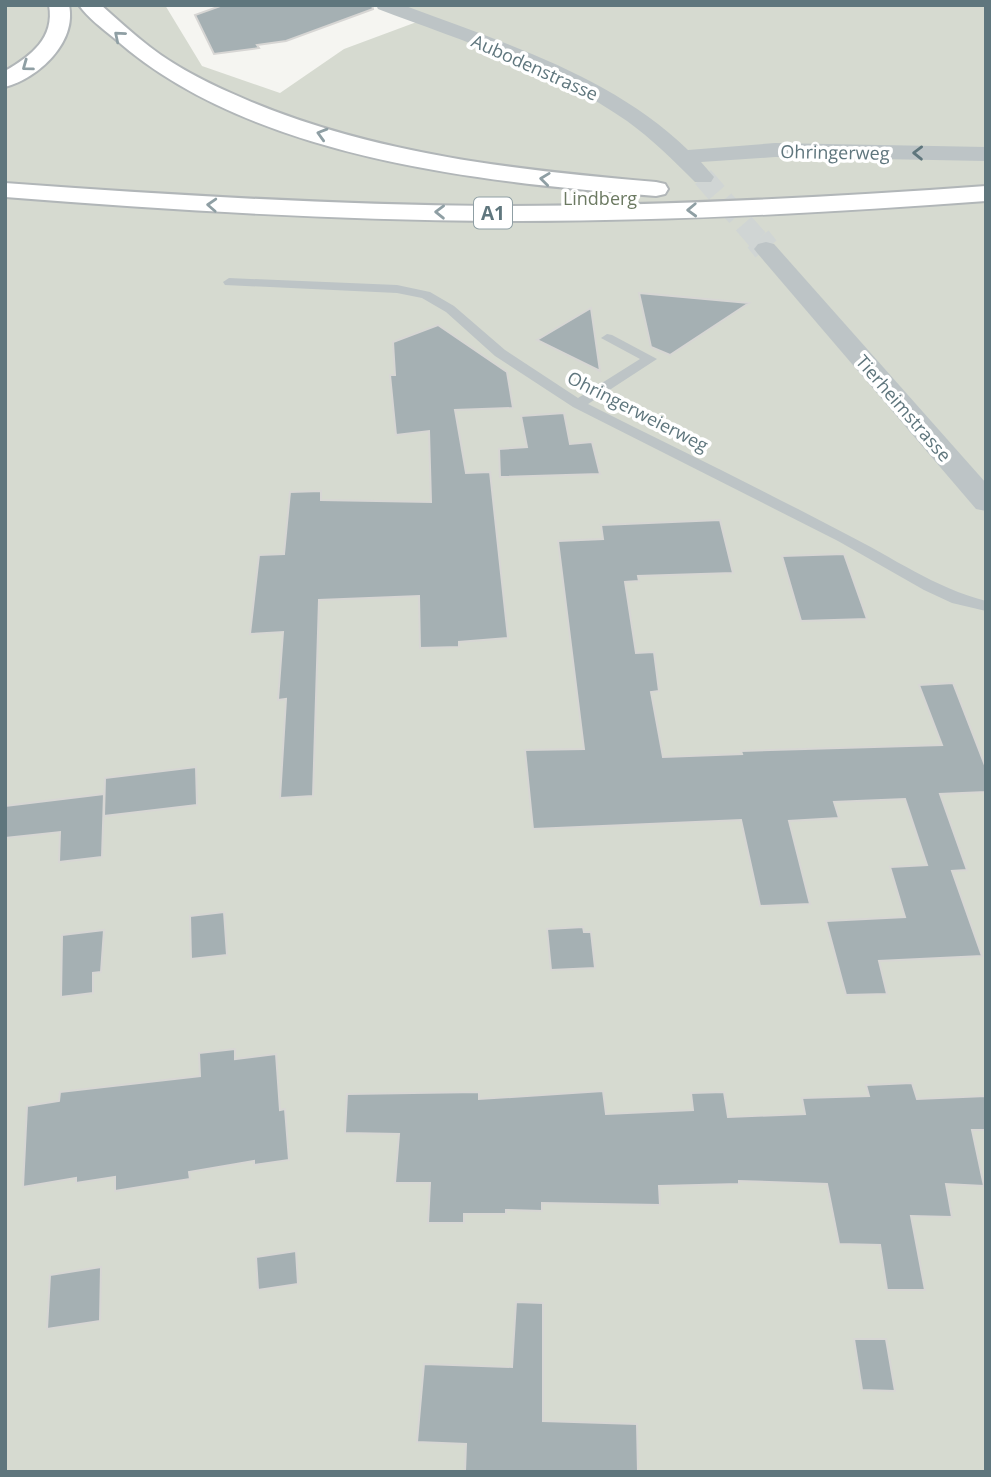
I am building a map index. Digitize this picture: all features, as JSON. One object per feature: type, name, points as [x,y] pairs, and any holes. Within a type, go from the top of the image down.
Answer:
[{"type":"highway","points":[[5,80],[36,60],[55,38],[63,19],[59,5]]},
{"type":"highway","name":"A1","points":[[89,5],[109,28],[136,49],[214,95],[294,126],[414,158],[542,179],[665,190],[984,200]]},
{"type":"highway","name":"A1","points":[[5,190],[251,206],[485,213],[709,210],[984,200]]},
{"type":"highway","name":"A1","points":[[5,211],[255,227],[452,233],[717,229],[984,200]]},
{"type":"street","name":"Aubodenstrasse","points":[[385,5],[569,78],[636,117],[685,158],[703,177]]},
{"type":"street","name":"Ohringerweg","points":[[685,158],[775,150],[986,154]]},
{"type":"street","name":"Tierheimstrasse","points":[[766,249],[986,502]]},
{"type":"lane","name":"Ohringerweierweg","points":[[229,282],[397,289],[426,295],[450,309],[500,353],[578,404],[831,532],[938,590],[958,599],[986,606]]},
{"type":"lane","points":[[578,404],[650,359],[607,338]]},
{"type":"green space","name":"Lindberg","points":[[5,5],[165,5],[202,66],[280,93],[344,49],[422,20],[399,5],[986,5],[986,1472],[5,1472]]},
{"type":"building","points":[[223,5],[372,5],[373,9],[286,41],[214,54],[195,15]]},
{"type":"building","points":[[639,293],[749,303],[670,355],[651,347]]},
{"type":"building","points":[[591,308],[600,371],[537,340]]},
{"type":"building","points":[[438,325],[507,372],[513,408],[455,410],[466,473],[490,472],[508,638],[459,642],[459,647],[420,648],[419,596],[319,600],[313,796],[280,798],[286,699],[278,700],[283,632],[250,634],[259,555],[284,554],[290,492],[321,491],[321,500],[431,502],[429,431],[396,435],[390,375],[395,375],[393,342]]},
{"type":"building","points":[[564,413],[570,444],[592,442],[600,474],[500,477],[499,449],[527,447],[521,416]]},
{"type":"building","points":[[720,520],[733,573],[638,576],[639,581],[625,582],[636,653],[654,652],[659,691],[651,692],[663,757],[742,754],[741,751],[942,745],[919,685],[953,683],[986,768],[986,792],[940,794],[967,870],[952,871],[982,956],[879,961],[887,994],[846,995],[826,921],[905,917],[890,867],[927,865],[905,799],[834,802],[839,818],[789,821],[810,904],[760,906],[741,820],[533,829],[525,750],[584,749],[558,541],[603,539],[601,525]]},
{"type":"building","points":[[844,554],[867,619],[801,621],[782,556]]},
{"type":"building","points":[[196,767],[197,805],[104,816],[105,778]]},
{"type":"building","points":[[104,794],[102,857],[59,862],[60,832],[5,838],[5,806]]},
{"type":"building","points":[[224,912],[227,955],[191,959],[190,916]]},
{"type":"building","points":[[583,927],[584,932],[591,932],[595,968],[551,970],[547,929]]},
{"type":"building","points":[[104,930],[101,972],[93,973],[93,993],[61,997],[62,935]]},
{"type":"building","points":[[235,1049],[235,1059],[276,1054],[280,1110],[285,1109],[289,1160],[254,1165],[254,1161],[189,1172],[190,1179],[115,1191],[115,1177],[76,1183],[76,1178],[23,1187],[27,1106],[59,1101],[60,1092],[200,1076],[199,1053]]},
{"type":"building","points":[[912,1083],[917,1099],[986,1096],[986,1130],[972,1130],[984,1186],[946,1184],[952,1217],[911,1216],[925,1290],[887,1290],[880,1245],[839,1244],[827,1184],[739,1181],[739,1184],[659,1186],[660,1205],[542,1203],[542,1211],[506,1210],[506,1214],[464,1214],[464,1223],[428,1223],[430,1183],[395,1183],[399,1134],[345,1133],[347,1094],[479,1092],[479,1099],[603,1091],[606,1114],[693,1110],[691,1093],[724,1092],[728,1117],[805,1114],[802,1098],[869,1096],[866,1085]]},
{"type":"building","points":[[296,1251],[298,1284],[258,1290],[256,1257]]},
{"type":"building","points":[[101,1267],[100,1321],[47,1329],[50,1275]]},
{"type":"building","points":[[516,1302],[543,1303],[543,1421],[637,1424],[638,1472],[465,1472],[466,1444],[417,1442],[424,1364],[512,1367]]},
{"type":"building","points":[[854,1339],[886,1339],[895,1391],[862,1390]]},
{"type":"tunnel","points":[[703,177],[759,241]]},
{"type":"tunnel","points":[[758,239],[766,249]]}]
